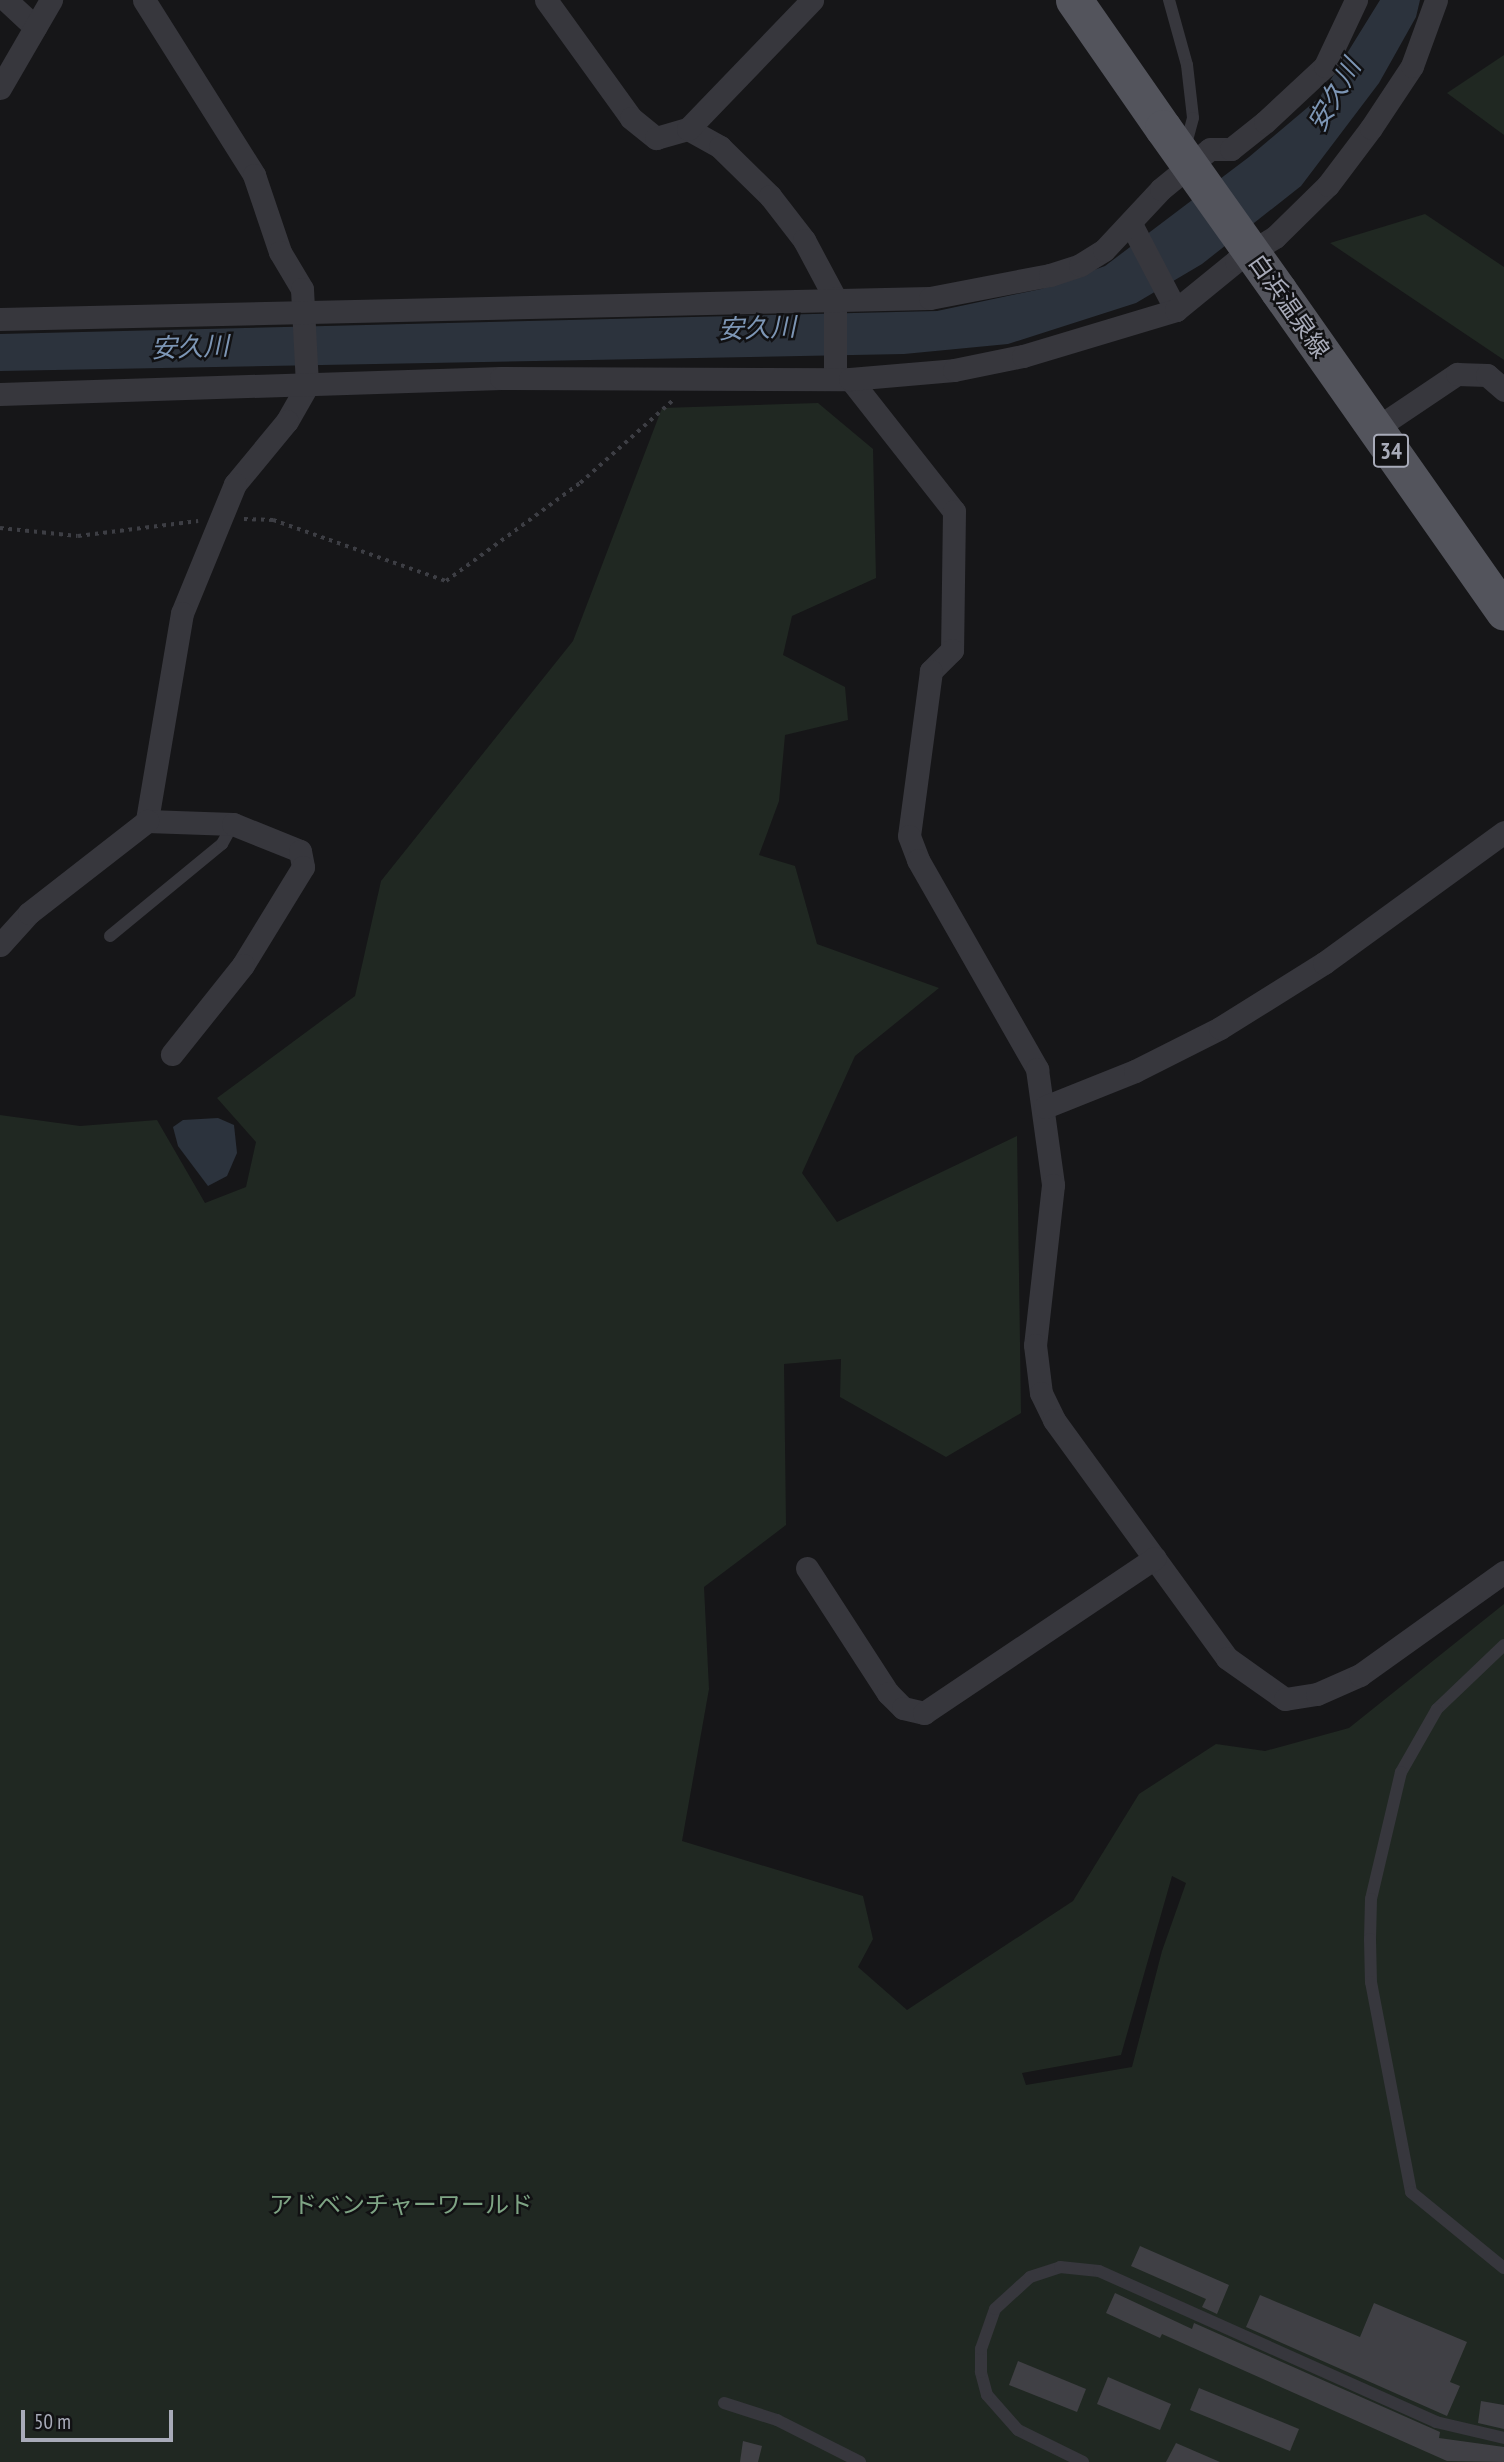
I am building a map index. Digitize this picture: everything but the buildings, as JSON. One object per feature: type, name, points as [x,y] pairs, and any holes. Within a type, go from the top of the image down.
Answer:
[{"type":"main road","name":"白浜温泉線","points":[[1074,0],[1504,612]]},
{"type":"street","points":[[6,0],[35,27]]},
{"type":"street","points":[[0,88],[51,0]]},
{"type":"street","points":[[144,0],[254,175],[280,252],[302,289],[307,386],[287,421],[235,484],[182,613],[147,821]]},
{"type":"street","points":[[546,0],[631,118],[656,138],[688,130],[812,0]]},
{"type":"street","points":[[0,319],[305,309],[967,294],[1050,275],[1080,265],[1132,228],[1177,175],[1210,149],[1231,149],[1325,66],[1356,0]]},
{"type":"street","points":[[0,394],[501,378],[843,378],[954,370],[1023,356],[1174,306],[1236,261],[1275,237],[1328,185],[1412,66],[1436,0]]},
{"type":"street","points":[[688,130],[720,147],[770,195],[804,240],[835,298],[843,378],[954,512],[952,650],[931,671],[909,836],[918,860],[1037,1069],[1045,1107],[1053,1185],[1035,1345],[1041,1392],[1054,1420],[1227,1658],[1285,1699],[1317,1695],[1360,1675],[1504,1572]]},
{"type":"street","points":[[1132,228],[1174,306]]},
{"type":"street","points":[[1376,429],[1457,374],[1487,375],[1504,390]]},
{"type":"street","points":[[0,946],[29,913],[147,821],[233,824],[300,851],[303,867],[243,965],[172,1054]]},
{"type":"street","points":[[1045,1107],[1135,1071],[1220,1028],[1324,963],[1504,832]]},
{"type":"street","points":[[807,1568],[888,1693],[903,1708],[924,1713],[1155,1558]]},
{"type":"lane","points":[[1170,0],[1187,65],[1193,118],[1177,175]]},
{"type":"lane","points":[[110,936],[222,844],[233,824]]},
{"type":"lane","points":[[1504,1645],[1437,1709],[1401,1772],[1371,1899],[1370,1939],[1371,1982],[1411,2192],[1504,2268]]},
{"type":"lane","points":[[1083,2462],[1018,2430],[987,2395],[981,2372],[981,2349],[995,2309],[1030,2277],[1060,2267],[1099,2271],[1436,2422],[1504,2438]]},
{"type":"lane","points":[[724,2403],[778,2420],[860,2462]]},
{"type":"path","points":[[0,528],[78,536],[222,518],[273,520],[446,581],[580,483],[698,378]]},
{"type":"green space","points":[[1504,55],[1504,135],[1447,93]]},
{"type":"green space","points":[[1425,214],[1504,267],[1504,360],[1330,243]]},
{"type":"green space","name":"アドベンチャーワールド","points":[[818,403],[873,449],[876,578],[792,616],[783,655],[845,687],[848,720],[785,735],[779,801],[759,855],[795,866],[817,944],[939,988],[855,1056],[802,1173],[837,1222],[1017,1136],[1021,1413],[946,1457],[840,1397],[841,1359],[784,1364],[786,1525],[704,1587],[709,1689],[682,1841],[863,1896],[873,1939],[858,1967],[907,2010],[1073,1901],[1139,1794],[1216,1744],[1265,1751],[1349,1728],[1504,1604],[1504,2462],[0,2462],[0,1115],[80,1126],[157,1120],[205,1203],[246,1187],[256,1142],[217,1098],[355,996],[381,881],[573,641],[662,408]],"holes":[[[1172,1876],[1186,1883],[1162,1951],[1132,2067],[1026,2085],[1022,2073],[1121,2055]]]},
{"type":"water","name":"安久川","points":[[1380,0],[1420,0],[1416,17],[1379,83],[1301,186],[1202,264],[1136,303],[1008,344],[904,354],[0,371],[0,334],[937,311],[1041,289],[1105,266],[1249,157],[1320,97]]},
{"type":"water","points":[[218,1118],[234,1125],[237,1153],[227,1176],[208,1186],[178,1146],[173,1127],[183,1120]]}]
